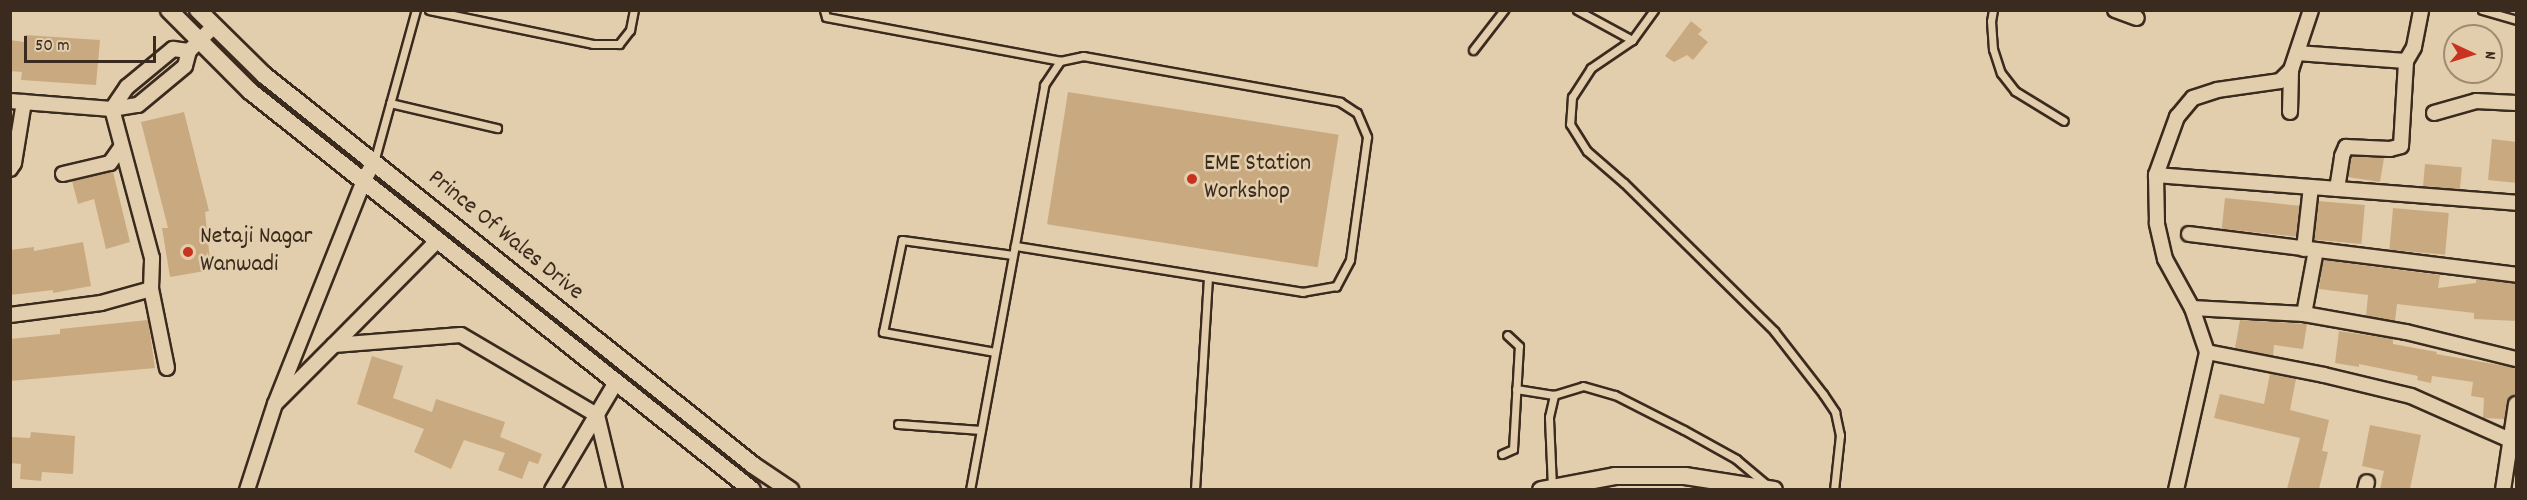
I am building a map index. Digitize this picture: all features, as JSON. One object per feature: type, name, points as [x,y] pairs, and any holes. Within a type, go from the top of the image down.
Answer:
[{"type":"street","name":"Prince Of Wales Drive","points":[[169,10],[194,45],[752,489]]},
{"type":"street","name":"Prince Of Wales Drive","points":[[198,10],[264,75],[753,465],[790,489]]},
{"type":"street","points":[[2115,10],[2137,18]]},
{"type":"street","points":[[2290,112],[2291,70],[2311,10]]},
{"type":"street","points":[[2337,189],[2346,147],[2390,149],[2401,146],[2406,62],[2414,47],[2421,10]]},
{"type":"street","points":[[10,169],[14,163],[17,101],[112,109],[138,105],[185,66],[194,45],[214,26]]},
{"type":"street","points":[[168,368],[151,289],[152,258],[112,109],[127,87],[173,49],[194,45]]},
{"type":"street","points":[[2297,53],[2406,62]]},
{"type":"street","points":[[2176,489],[2207,352],[2192,308],[2164,259],[2157,223],[2156,175],[2177,117],[2193,98],[2217,90],[2280,81],[2291,70]]},
{"type":"street","points":[[2434,113],[2476,101],[2517,103]]},
{"type":"street","points":[[63,174],[110,163],[121,147]]},
{"type":"street","points":[[247,489],[275,404],[363,180],[374,162]]},
{"type":"street","points":[[2156,175],[2517,202]]},
{"type":"street","points":[[2304,314],[2310,250],[2311,187]]},
{"type":"street","points":[[2189,234],[2517,275]]},
{"type":"street","points":[[275,404],[438,240]]},
{"type":"street","points":[[10,315],[101,303],[151,289]]},
{"type":"street","points":[[2192,308],[2304,314],[2406,332],[2517,359]]},
{"type":"street","points":[[334,345],[461,334],[597,415],[615,489]]},
{"type":"street","points":[[2207,352],[2324,375],[2411,396],[2513,441]]},
{"type":"street","points":[[552,489],[616,382]]},
{"type":"street","points":[[2503,489],[2513,441],[2517,404]]},
{"type":"street","points":[[1547,488],[1615,476],[1685,476],[1772,489]]},
{"type":"lane","points":[[374,162],[416,10]]},
{"type":"lane","points":[[429,10],[593,44],[620,44],[630,30],[634,10]]},
{"type":"lane","points":[[824,10],[826,17],[1060,61],[1083,56],[1341,102],[1357,113],[1367,137],[1350,260],[1335,286],[1303,292],[1015,246]]},
{"type":"lane","points":[[1473,50],[1504,10]]},
{"type":"lane","points":[[1577,10],[1632,40]]},
{"type":"lane","points":[[1654,10],[1632,40],[1591,68],[1572,97],[1570,124],[1587,151],[1624,183],[1774,331],[1823,394],[1835,412],[1840,435],[1834,489]]},
{"type":"lane","points":[[1993,10],[1991,21],[1994,49],[2001,73],[2015,91],[2064,121]]},
{"type":"lane","points":[[2482,10],[2517,20]]},
{"type":"lane","points":[[970,489],[1044,85],[1060,61]]},
{"type":"lane","points":[[390,103],[497,128]]},
{"type":"lane","points":[[996,352],[883,332],[902,240],[1013,255]]},
{"type":"lane","points":[[1195,489],[1208,277]]},
{"type":"lane","points":[[1502,454],[1513,449],[1520,346],[1507,335]]},
{"type":"lane","points":[[1516,389],[1554,395],[1583,386],[1615,395],[1736,459],[1772,489]]},
{"type":"lane","points":[[1547,488],[1549,417],[1554,395]]},
{"type":"lane","points":[[898,424],[981,430]]},
{"type":"building","points":[[1691,21],[1702,30],[1698,34],[1708,42],[1693,60],[1687,55],[1674,62],[1665,56]]},
{"type":"building","points":[[25,35],[100,40],[96,85],[21,80],[22,72],[10,71],[10,40],[24,42]]},
{"type":"building","name":"EME Station Workshop","points":[[1068,92],[1339,135],[1318,267],[1047,224]]},
{"type":"building","points":[[184,112],[209,211],[205,212],[211,270],[170,277],[162,228],[168,228],[141,122]]},
{"type":"building","points":[[2492,139],[2517,142],[2517,183],[2488,180]]},
{"type":"building","points":[[2352,156],[2384,158],[2380,182],[2348,177]]},
{"type":"building","points":[[2425,164],[2462,167],[2460,190],[2423,187]]},
{"type":"building","points":[[113,172],[130,242],[106,249],[94,199],[78,204],[72,181]]},
{"type":"building","points":[[2225,198],[2300,206],[2296,237],[2222,229]]},
{"type":"building","points":[[2318,201],[2365,205],[2361,244],[2315,240]]},
{"type":"building","points":[[2393,208],[2449,213],[2445,255],[2389,250]]},
{"type":"building","points":[[83,242],[91,286],[53,293],[53,290],[10,295],[10,250],[34,247],[34,251]]},
{"type":"building","points":[[2323,260],[2440,275],[2438,288],[2476,283],[2476,279],[2517,284],[2517,321],[2474,319],[2474,313],[2397,304],[2395,321],[2366,316],[2368,295],[2319,289]]},
{"type":"building","points":[[148,320],[155,368],[10,381],[10,339],[60,334],[60,329]]},
{"type":"building","points":[[2240,320],[2307,324],[2303,349],[2274,345],[2273,356],[2235,348]]},
{"type":"building","points":[[2339,331],[2393,339],[2393,344],[2517,368],[2517,395],[2509,399],[2505,419],[2483,418],[2484,398],[2471,396],[2473,382],[2432,376],[2431,383],[2417,380],[2418,376],[2359,364],[2359,367],[2335,363]]},
{"type":"building","points":[[372,356],[403,366],[393,398],[432,412],[436,399],[505,422],[500,437],[542,454],[538,464],[529,461],[522,479],[498,470],[505,453],[464,440],[451,469],[414,452],[424,429],[357,404]]},
{"type":"building","points":[[2270,374],[2296,379],[2290,410],[2329,420],[2322,451],[2328,452],[2319,489],[2287,489],[2300,438],[2214,418],[2220,394],[2264,404]]},
{"type":"building","points":[[2370,425],[2421,435],[2410,489],[2380,489],[2384,471],[2362,466]]},
{"type":"building","points":[[31,432],[75,436],[73,474],[42,472],[41,481],[20,479],[21,464],[10,463],[10,437],[30,438]]},
{"type":"place","name":"EME Station Workshop","points":[[1192,179]]},
{"type":"place","name":"Netaji Nagar Wanwadi","points":[[188,252]]}]
